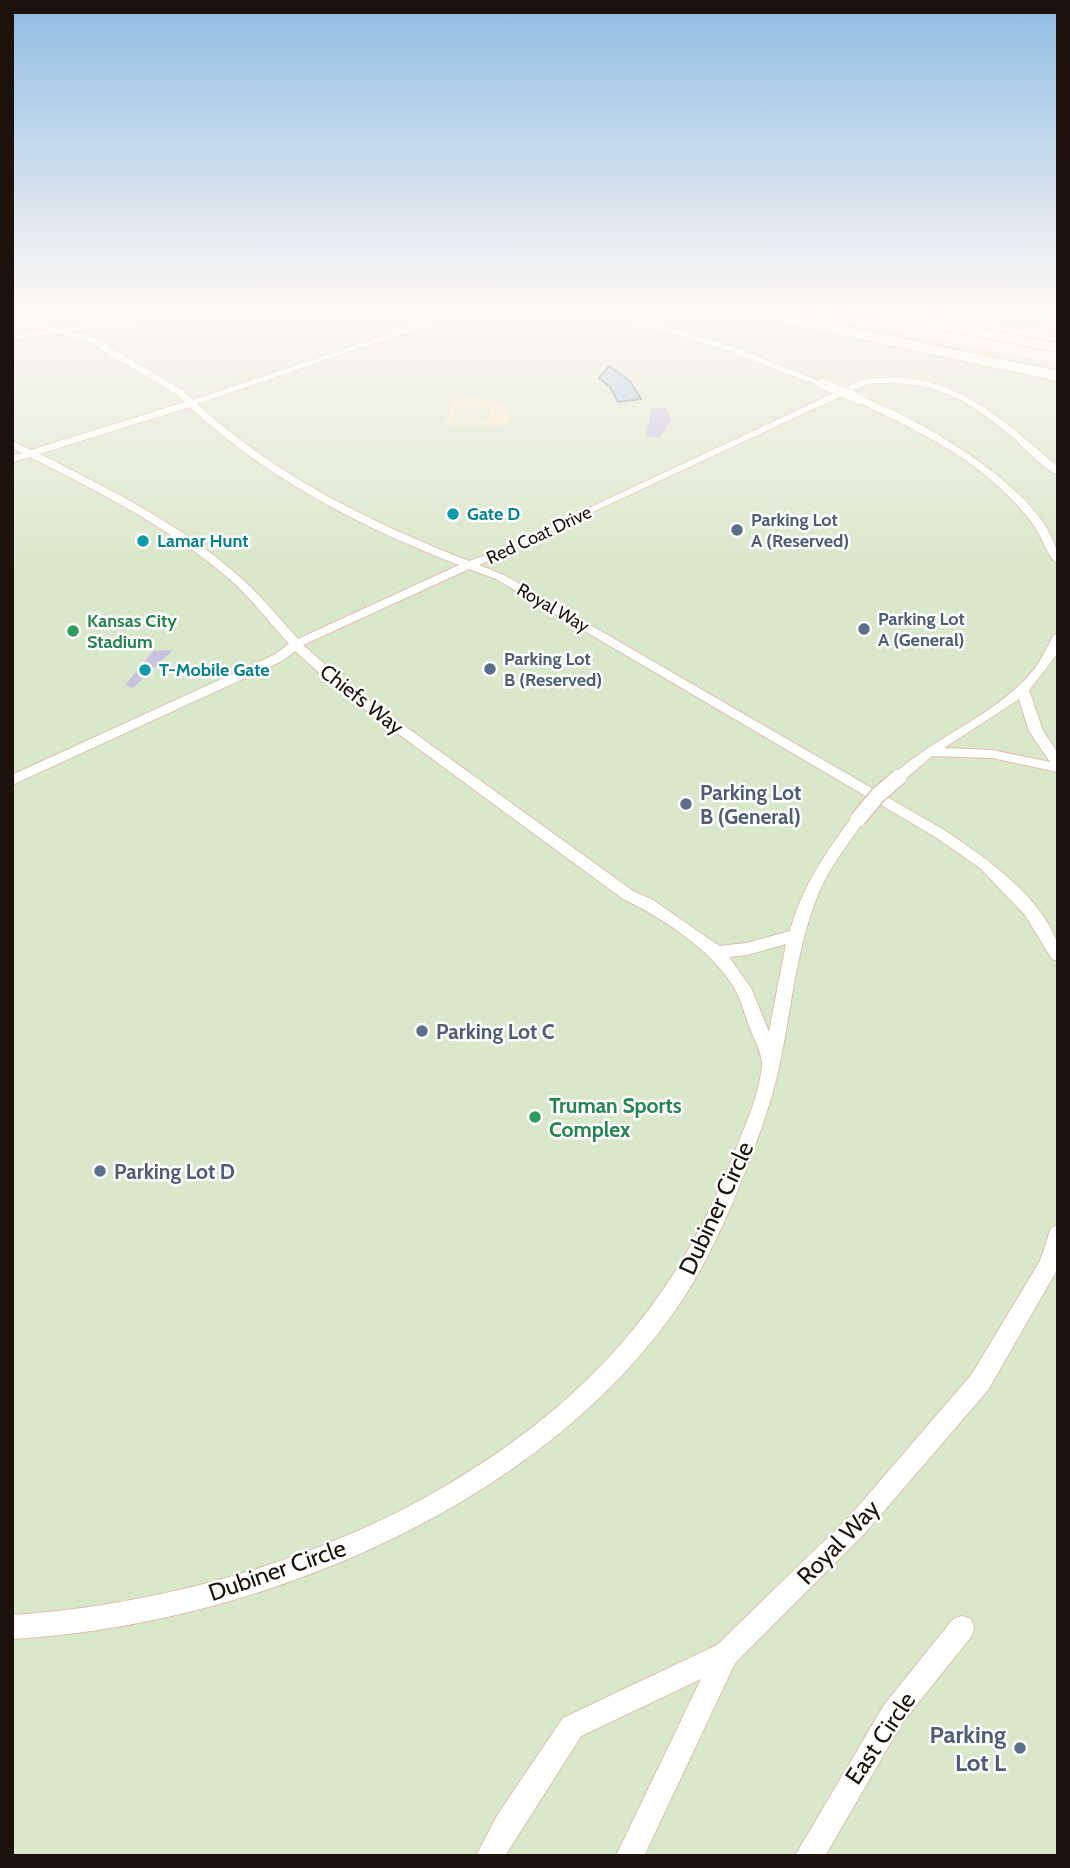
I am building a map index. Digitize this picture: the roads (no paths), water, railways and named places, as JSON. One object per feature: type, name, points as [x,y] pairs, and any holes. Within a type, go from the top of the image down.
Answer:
[{"type":"street","name":"Royal Way","points":[[182,395],[237,444],[312,493],[414,543],[500,577],[939,833],[985,864],[1030,911],[1058,955]]},
{"type":"street","points":[[12,458],[33,454],[180,407],[208,395]]},
{"type":"street","name":"Red Coat Drive","points":[[12,781],[278,657],[296,644],[834,395]]},
{"type":"street","points":[[850,395],[933,436],[991,476],[1028,511],[1058,560]]},
{"type":"street","name":"Red Coat Drive","points":[[956,395],[970,400],[991,414],[1058,472]]},
{"type":"street","name":"Chiefs Way","points":[[12,444],[123,500],[187,542],[239,582],[296,644],[344,688],[628,895],[648,904],[716,952],[743,988],[772,1062]]},
{"type":"street","name":"Dubiner Circle","points":[[12,1627],[93,1622],[160,1608],[358,1543],[423,1512],[530,1441],[574,1405],[613,1368],[656,1320],[686,1274],[719,1212],[758,1116],[772,1062],[796,935],[807,901],[826,862],[878,795],[899,776],[929,752],[985,719],[1023,690],[1049,658],[1058,638]]},
{"type":"street","points":[[1023,690],[1036,731],[1058,766]]},
{"type":"street","points":[[929,752],[992,754],[1058,766]]},
{"type":"street","points":[[716,952],[747,948],[796,935]]},
{"type":"street","name":"Royal Way","points":[[630,1856],[726,1654],[857,1525],[980,1382],[1053,1260],[1058,1234]]},
{"type":"street","name":"East Circle","points":[[809,1856],[892,1714],[962,1628]]},
{"type":"street","points":[[491,1856],[508,1824],[572,1727],[726,1654]]},
{"type":"water","points":[[614,395],[639,395],[641,399],[618,402]]},
{"type":"place","name":"Gate D","points":[[453,514]]},
{"type":"place","name":"Parking Lot A (Reserved)","points":[[737,530]]},
{"type":"place","name":"Lamar Hunt","points":[[143,541]]},
{"type":"place","name":"Parking Lot A (General)","points":[[864,629]]},
{"type":"place","name":"Kansas City Stadium","points":[[73,631]]},
{"type":"place","name":"Parking Lot B (Reserved)","points":[[490,669]]},
{"type":"place","name":"T-Mobile Gate","points":[[145,670]]},
{"type":"place","name":"Parking Lot B (General)","points":[[686,804]]},
{"type":"place","name":"Parking Lot C","points":[[422,1031]]},
{"type":"place","name":"Truman Sports Complex","points":[[535,1117]]},
{"type":"place","name":"Parking Lot D","points":[[100,1171]]},
{"type":"place","name":"Parking Lot L","points":[[1020,1748]]}]
